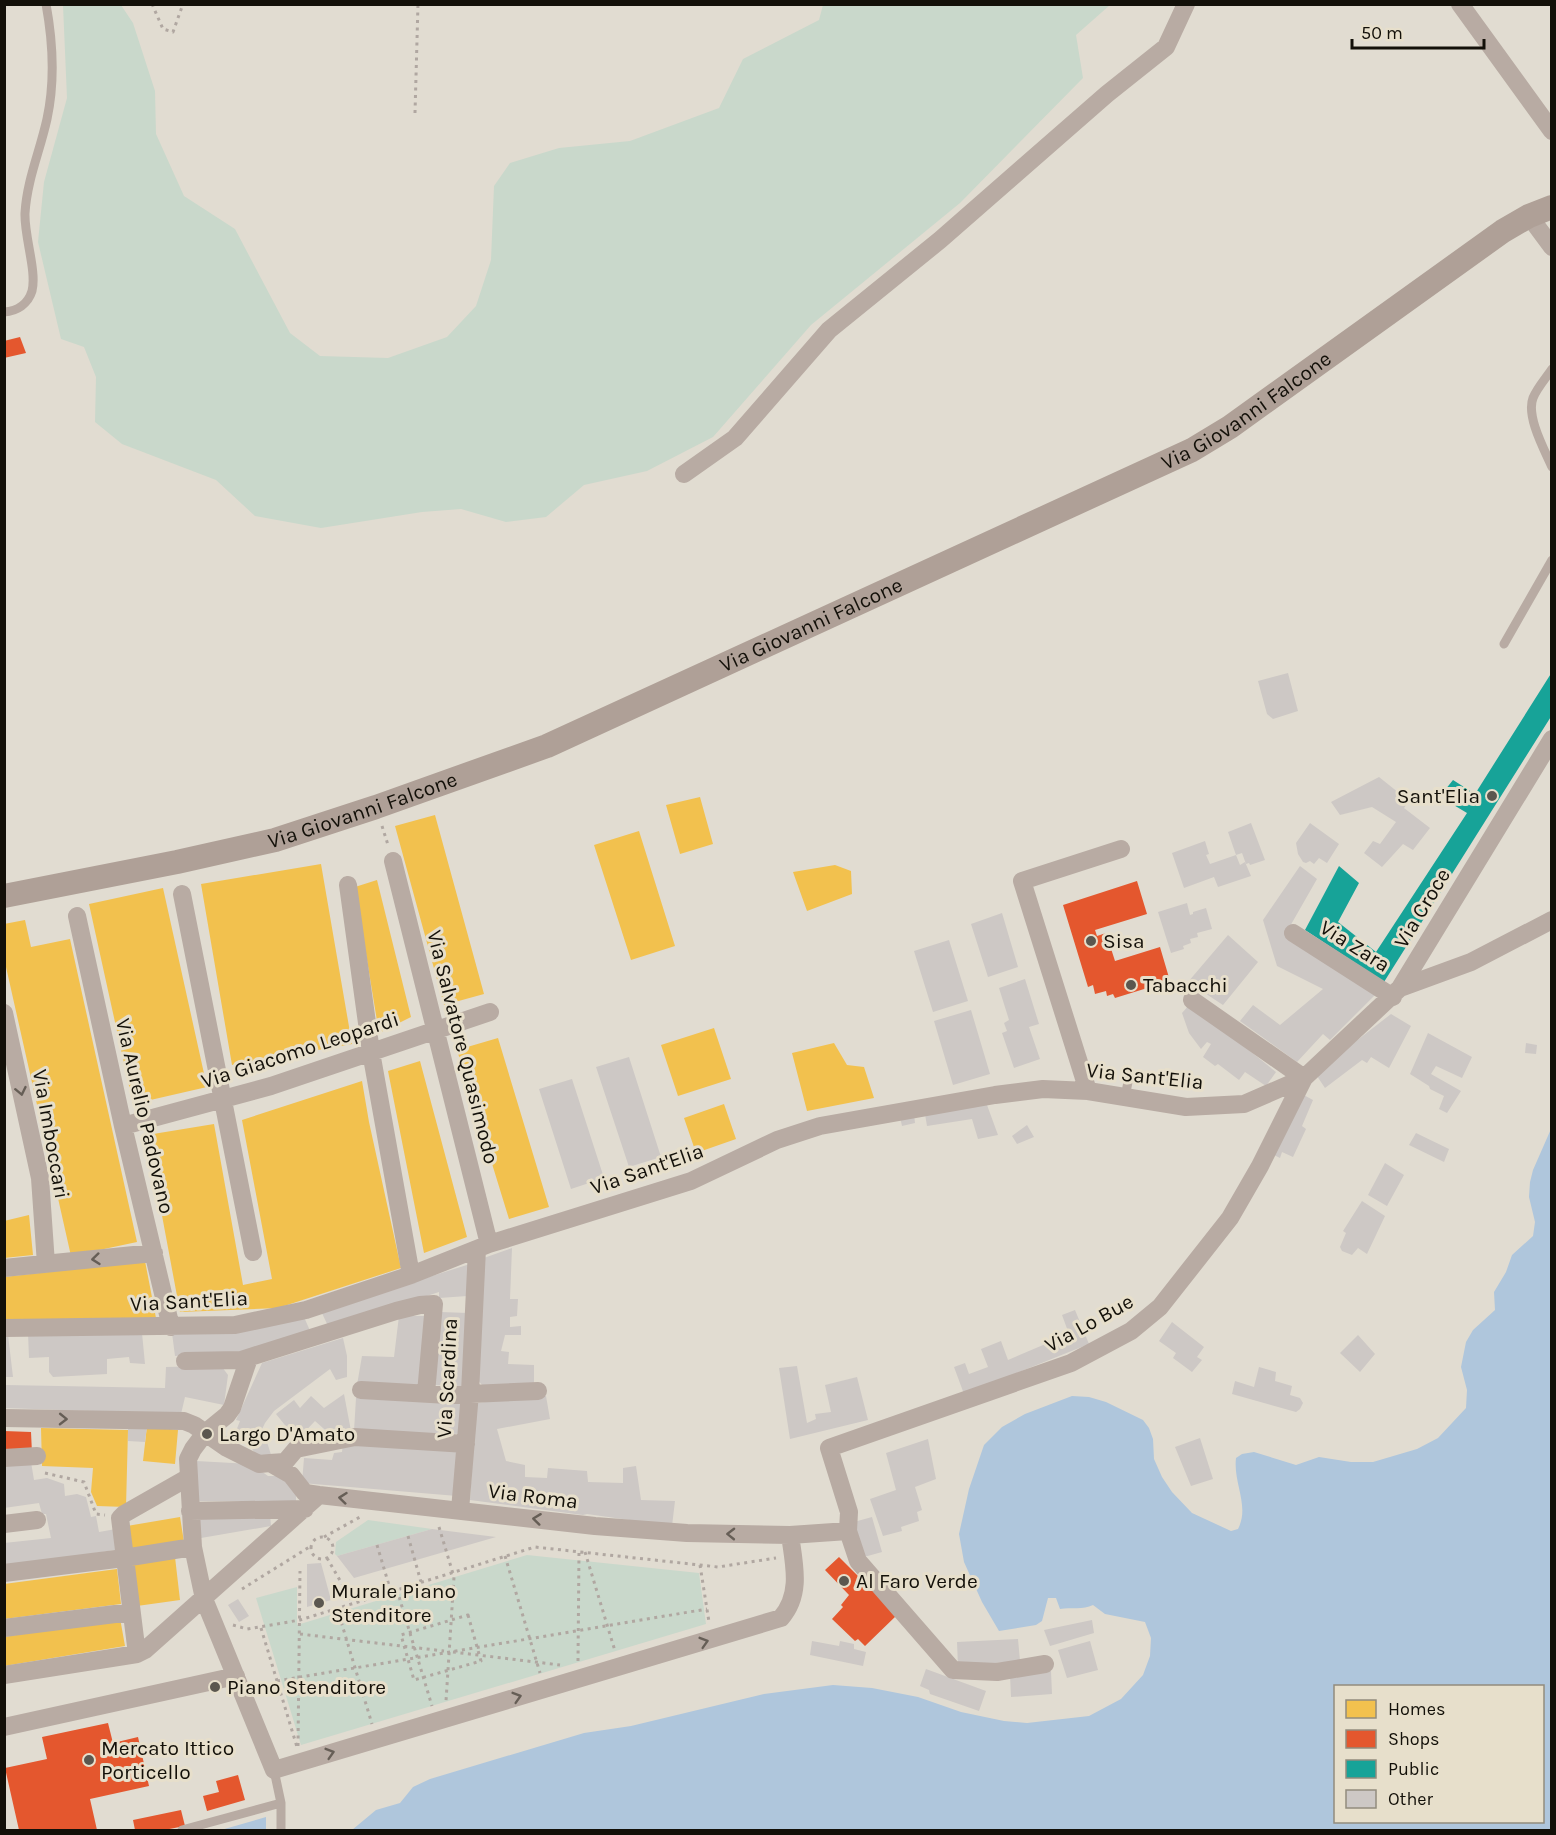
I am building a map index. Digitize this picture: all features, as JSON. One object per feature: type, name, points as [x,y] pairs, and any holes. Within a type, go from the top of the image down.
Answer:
[{"type":"street","points":[[684,474],[735,438],[829,330],[940,240],[1107,94],[1166,47],[1186,4]]},
{"type":"street","points":[[1460,4],[1551,131]]},
{"type":"street","name":"Via Giovanni Falcone","points":[[4,896],[275,840],[547,746],[1192,450],[1230,427],[1503,231],[1551,207]]},
{"type":"street","points":[[1529,216],[1551,247]]},
{"type":"street","name":"Via Croce","points":[[1304,1078],[1397,992],[1551,739]]},
{"type":"street","points":[[1088,1091],[1022,881],[1121,849]]},
{"type":"street","name":"Via Salvatore Quasimodo","points":[[393,861],[436,1030],[483,1247]]},
{"type":"street","points":[[348,885],[371,1052],[411,1275]]},
{"type":"street","points":[[182,894],[253,1252]]},
{"type":"street","name":"Via Aurelio Padovano","points":[[77,916],[123,1126],[171,1327]]},
{"type":"street","points":[[1397,992],[1471,963],[1551,920]]},
{"type":"street","name":"Via Zara","points":[[1293,933],[1397,992]]},
{"type":"street","points":[[1192,1000],[1304,1078]]},
{"type":"street","name":"Via Giacomo Leopardi","points":[[123,1126],[271,1086],[490,1012]]},
{"type":"street","name":"Via Imboccari","points":[[4,1013],[40,1178],[46,1264]]},
{"type":"street","name":"Via Sant'Elia","points":[[4,1328],[235,1325],[306,1310],[411,1275],[483,1247],[690,1180],[777,1140],[820,1126],[995,1095],[1043,1089],[1088,1091],[1186,1107],[1244,1104],[1304,1078]]},
{"type":"street","name":"Via Lo Bue","points":[[848,1531],[849,1512],[829,1448],[1071,1363],[1131,1331],[1160,1307],[1230,1218],[1260,1166],[1304,1078]]},
{"type":"street","name":"Via Scardina","points":[[460,1510],[483,1247]]},
{"type":"street","points":[[4,1268],[154,1252]]},
{"type":"street","points":[[186,1361],[241,1360],[396,1311],[434,1304],[426,1393]]},
{"type":"street","points":[[249,1358],[232,1408],[205,1433],[188,1460],[190,1511],[193,1547],[204,1599],[274,1770],[781,1618],[789,1610],[794,1597],[795,1579],[790,1535]]},
{"type":"street","points":[[361,1390],[448,1395],[470,1392],[538,1391]]},
{"type":"street","name":"Via Roma","points":[[4,1418],[183,1421],[227,1448],[259,1464],[270,1463],[291,1475],[305,1493],[319,1495],[676,1533],[790,1535],[848,1531]]},
{"type":"street","points":[[270,1463],[285,1462],[296,1449],[355,1437],[466,1444]]},
{"type":"street","points":[[4,1458],[37,1456]]},
{"type":"street","points":[[137,1654],[120,1518],[189,1477]]},
{"type":"street","points":[[4,1675],[137,1654],[145,1650],[319,1495]]},
{"type":"street","points":[[190,1511],[305,1509]]},
{"type":"street","points":[[4,1524],[37,1520]]},
{"type":"street","points":[[848,1531],[858,1561],[953,1670],[997,1672],[1045,1664]]},
{"type":"street","points":[[4,1573],[193,1547]]},
{"type":"street","points":[[4,1628],[131,1612]]},
{"type":"street","points":[[4,1727],[236,1676]]},
{"type":"lane","points":[[4,312],[24,304],[33,289],[25,216],[26,197],[47,121],[52,90],[52,55],[46,4]]},
{"type":"lane","points":[[1551,369],[1534,396],[1531,406],[1532,416],[1551,467]]},
{"type":"lane","points":[[1504,644],[1551,560]]},
{"type":"lane","points":[[1125,1097],[1129,1077]]},
{"type":"lane","points":[[274,1770],[281,1803],[281,1830]]},
{"type":"lane","points":[[182,1830],[281,1803]]},
{"type":"path","points":[[152,4],[163,28],[172,32],[183,4]]},
{"type":"path","points":[[415,113],[418,4]]},
{"type":"path","points":[[376,807],[393,861]]},
{"type":"path","points":[[37,1456],[38,1474],[49,1472],[84,1482],[96,1514],[120,1518]]},
{"type":"path","points":[[240,1590],[311,1546],[314,1539],[324,1537],[365,1516]]},
{"type":"path","points":[[439,1525],[452,1573],[446,1706]]},
{"type":"path","points":[[408,1536],[421,1582]]},
{"type":"path","points":[[311,1546],[314,1556],[321,1559],[327,1558],[331,1555],[333,1548],[331,1540],[324,1537]]},
{"type":"path","points":[[377,1545],[391,1592]]},
{"type":"path","points":[[228,1622],[238,1628],[247,1629],[300,1620],[535,1547],[718,1567],[792,1555]]},
{"type":"path","points":[[578,1667],[579,1551]]},
{"type":"path","points":[[585,1552],[616,1656]]},
{"type":"path","points":[[505,1556],[545,1689]]},
{"type":"path","points":[[327,1558],[353,1603]]},
{"type":"path","points":[[700,1564],[710,1628]]},
{"type":"path","points":[[261,1628],[298,1749],[300,1571]]},
{"type":"path","points":[[397,1590],[433,1710],[439,1708]]},
{"type":"path","points":[[337,1608],[373,1727]]},
{"type":"path","points":[[277,1681],[707,1609]]},
{"type":"path","points":[[468,1615],[481,1661],[414,1680],[401,1635],[451,1620],[468,1615]]},
{"type":"path","points":[[300,1634],[568,1666]]},
{"type":"green space","points":[[63,5],[121,5],[133,23],[155,91],[156,134],[184,196],[235,229],[290,333],[320,356],[388,358],[447,337],[476,306],[491,260],[494,186],[510,163],[559,148],[630,141],[719,108],[743,59],[819,20],[823,5],[1110,5],[1076,35],[1083,78],[960,203],[811,325],[713,437],[647,471],[584,485],[546,517],[506,522],[461,509],[422,512],[321,528],[255,516],[216,480],[122,444],[95,422],[96,377],[84,347],[61,339],[38,242],[44,182],[67,98]]},
{"type":"green space","points":[[368,1520],[432,1529],[337,1556],[335,1554],[336,1542]]},
{"type":"green space","points":[[527,1555],[699,1573],[706,1624],[301,1745],[256,1598],[297,1587],[297,1625]]},
{"type":"water","points":[[1551,1129],[1551,1830],[352,1830],[376,1810],[400,1803],[413,1787],[430,1779],[584,1733],[631,1726],[764,1694],[833,1685],[872,1688],[918,1697],[961,1712],[1004,1721],[1027,1723],[1089,1716],[1121,1699],[1143,1675],[1150,1656],[1151,1638],[1145,1622],[1105,1614],[1093,1605],[1060,1609],[1056,1598],[1048,1598],[1042,1621],[1036,1625],[999,1631],[982,1602],[964,1562],[959,1534],[969,1489],[984,1445],[1002,1427],[1025,1414],[1072,1396],[1089,1397],[1106,1402],[1143,1420],[1153,1439],[1154,1459],[1162,1477],[1172,1492],[1192,1513],[1231,1531],[1238,1529],[1241,1520],[1242,1503],[1236,1458],[1242,1454],[1254,1452],[1296,1465],[1319,1457],[1351,1462],[1373,1462],[1417,1449],[1438,1438],[1466,1408],[1467,1390],[1461,1367],[1466,1342],[1473,1330],[1495,1310],[1494,1292],[1506,1272],[1512,1255],[1533,1236],[1535,1222],[1529,1197],[1530,1182]]},
{"type":"water","points":[[266,1817],[266,1830],[221,1830]]},
{"type":"building: Homes","points":[[700,797],[713,844],[680,854],[666,805]]},
{"type":"building: Homes","points":[[435,815],[484,994],[444,1005],[395,826]]},
{"type":"building: Homes","points":[[639,831],[675,946],[631,960],[594,845]]},
{"type":"building: Homes","points":[[321,864],[352,1044],[232,1065],[201,884]]},
{"type":"building: Homes","points":[[835,865],[851,871],[852,894],[807,911],[793,872]]},
{"type":"building: Homes","points":[[377,880],[411,1017],[379,1033],[355,887]]},
{"type":"building: Homes","points":[[163,888],[207,1087],[133,1104],[89,904]]},
{"type":"building: Homes","points":[[25,920],[31,947],[70,939],[137,1242],[71,1256],[4,958],[4,924]]},
{"type":"building: Homes","points":[[714,1028],[731,1079],[678,1096],[661,1045]]},
{"type":"building: Homes","points":[[498,1038],[549,1207],[509,1219],[457,1050]]},
{"type":"building: Homes","points":[[834,1043],[847,1065],[864,1067],[874,1098],[807,1111],[792,1053]]},
{"type":"building: Homes","points":[[420,1061],[467,1237],[424,1253],[388,1071]]},
{"type":"building: Homes","points":[[362,1081],[401,1268],[278,1308],[180,1312],[147,1135],[214,1124],[243,1285],[272,1279],[242,1120]]},
{"type":"building: Homes","points":[[724,1104],[736,1139],[696,1153],[684,1118]]},
{"type":"building: Homes","points":[[29,1215],[33,1255],[4,1258],[4,1221]]},
{"type":"building: Homes","points":[[145,1261],[156,1318],[4,1324],[4,1277]]},
{"type":"building: Homes","points":[[147,1426],[178,1430],[175,1464],[143,1461]]},
{"type":"building: Homes","points":[[41,1428],[128,1430],[126,1507],[97,1506],[91,1492],[93,1468],[42,1466]]},
{"type":"building: Homes","points":[[180,1517],[184,1542],[131,1550],[127,1526]]},
{"type":"building: Homes","points":[[175,1557],[180,1600],[137,1606],[132,1563]]},
{"type":"building: Homes","points":[[117,1569],[121,1604],[4,1619],[4,1584]]},
{"type":"building: Homes","points":[[120,1618],[125,1646],[4,1666],[4,1637]]},
{"type":"building: Shops","points":[[20,337],[26,353],[4,358],[4,341]]},
{"type":"building: Shops","name":"Sisa","points":[[1137,881],[1147,914],[1095,930],[1097,936],[1106,933],[1115,961],[1160,947],[1170,981],[1115,998],[1113,994],[1107,996],[1106,991],[1095,994],[1093,985],[1088,987],[1063,905]]},
{"type":"building: Shops","points":[[4,1431],[31,1432],[32,1453],[4,1453]]},
{"type":"building: Shops","points":[[839,1557],[897,1615],[865,1646],[858,1639],[855,1641],[832,1619],[843,1607],[841,1605],[849,1595],[825,1570]]},
{"type":"building: Shops","points":[[108,1723],[113,1743],[138,1737],[149,1786],[90,1799],[97,1830],[19,1830],[5,1768],[47,1759],[42,1737]]},
{"type":"building: Shops","points":[[238,1775],[245,1800],[207,1811],[203,1796],[219,1792],[216,1781]]},
{"type":"building: Shops","points":[[181,1810],[185,1826],[164,1830],[135,1830],[133,1820]]},
{"type":"building: Public","points":[[1552,672],[1552,715],[1384,982],[1305,930],[1339,866],[1359,883],[1338,922],[1376,952],[1467,813],[1447,801],[1449,793],[1445,790],[1453,780],[1475,794]]},
{"type":"building: Other","points":[[1288,673],[1298,711],[1273,719],[1267,714],[1258,681]]},
{"type":"building: Other","points":[[1379,777],[1409,801],[1404,808],[1430,828],[1413,850],[1403,844],[1382,867],[1364,853],[1373,841],[1380,844],[1396,822],[1372,807],[1340,815],[1331,802]]},
{"type":"building: Other","points":[[1251,823],[1265,860],[1250,865],[1246,864],[1242,853],[1236,855],[1228,832]]},
{"type":"building: Other","points":[[1310,823],[1339,844],[1327,863],[1319,858],[1314,864],[1310,861],[1306,863],[1298,854],[1296,843]]},
{"type":"building: Other","points":[[1205,841],[1209,854],[1206,855],[1210,864],[1236,855],[1240,865],[1245,862],[1251,876],[1218,887],[1214,877],[1184,888],[1172,853]]},
{"type":"building: Other","points":[[1300,866],[1317,879],[1285,935],[1378,992],[1330,1040],[1323,1034],[1297,1062],[1240,1021],[1253,1005],[1280,1025],[1323,989],[1277,966],[1263,920]]},
{"type":"building: Other","points":[[1187,903],[1190,915],[1206,908],[1212,929],[1197,933],[1198,937],[1190,939],[1191,943],[1183,946],[1184,949],[1171,953],[1158,912]]},
{"type":"building: Other","points":[[1002,913],[1018,967],[988,977],[971,924]]},
{"type":"building: Other","points":[[1228,935],[1258,962],[1223,1005],[1188,982]]},
{"type":"building: Other","points":[[949,940],[968,1001],[933,1012],[914,951]]},
{"type":"building: Other","points":[[1025,979],[1039,1024],[1029,1027],[1040,1059],[1014,1068],[1002,1033],[1007,1031],[1004,1023],[1009,1020],[999,988]]},
{"type":"building: Other","points":[[1191,1003],[1276,1072],[1266,1086],[1245,1072],[1239,1080],[1218,1064],[1215,1066],[1203,1057],[1211,1044],[1207,1042],[1201,1049],[1189,1033],[1182,1013]]},
{"type":"building: Other","points":[[971,1010],[990,1074],[953,1085],[934,1021]]},
{"type":"building: Other","points":[[1391,1014],[1411,1026],[1389,1068],[1371,1057],[1367,1063],[1362,1060],[1325,1088],[1315,1073]]},
{"type":"building: Other","points":[[1428,1033],[1472,1057],[1462,1078],[1436,1066],[1431,1074],[1461,1091],[1447,1113],[1439,1109],[1444,1096],[1410,1074]]},
{"type":"building: Other","points":[[1526,1043],[1537,1045],[1536,1054],[1525,1053]]},
{"type":"building: Other","points":[[629,1057],[661,1157],[629,1167],[596,1067]]},
{"type":"building: Other","points":[[572,1079],[604,1178],[571,1189],[539,1089]]},
{"type":"building: Other","points":[[1300,1093],[1313,1100],[1302,1126],[1306,1129],[1293,1157],[1282,1152],[1280,1158],[1272,1154]]},
{"type":"building: Other","points":[[987,1105],[998,1135],[978,1139],[972,1119],[927,1126],[925,1114]]},
{"type":"building: Other","points":[[914,1114],[915,1123],[902,1126],[900,1117]]},
{"type":"building: Other","points":[[1027,1125],[1034,1137],[1017,1144],[1012,1136]]},
{"type":"building: Other","points":[[1416,1133],[1449,1149],[1444,1162],[1409,1145]]},
{"type":"building: Other","points":[[1385,1163],[1404,1175],[1387,1206],[1368,1195]]},
{"type":"building: Other","points":[[1362,1201],[1385,1216],[1367,1254],[1358,1248],[1352,1255],[1342,1251],[1340,1247],[1346,1233],[1343,1231]]},
{"type":"building: Other","points":[[512,1248],[510,1299],[518,1299],[517,1316],[510,1317],[510,1327],[521,1326],[521,1335],[505,1335],[501,1351],[509,1352],[508,1364],[534,1365],[534,1388],[482,1385],[478,1380],[481,1259]]},
{"type":"building: Other","points":[[470,1264],[467,1296],[439,1298],[439,1292],[329,1328],[321,1311]]},
{"type":"building: Other","points":[[1075,1310],[1089,1344],[964,1394],[954,1367],[965,1363],[969,1374],[988,1367],[981,1349],[1001,1341],[1008,1360],[1069,1334],[1062,1315]]},
{"type":"building: Other","points":[[440,1312],[468,1313],[462,1386],[434,1385]]},
{"type":"building: Other","points":[[399,1316],[427,1316],[421,1390],[357,1385],[362,1356],[394,1357]]},
{"type":"building: Other","points":[[304,1317],[311,1333],[241,1352],[175,1356],[172,1333]]},
{"type":"building: Other","points":[[1172,1322],[1204,1347],[1197,1357],[1202,1360],[1192,1372],[1173,1358],[1176,1353],[1159,1341]]},
{"type":"building: Other","points":[[28,1333],[142,1333],[145,1364],[130,1363],[129,1357],[107,1359],[107,1374],[53,1377],[49,1372],[49,1357],[29,1358]]},
{"type":"building: Other","points":[[4,1335],[8,1335],[13,1377],[4,1377]]},
{"type":"building: Other","points":[[1358,1335],[1375,1354],[1360,1372],[1340,1353]]},
{"type":"building: Other","points":[[343,1338],[347,1356],[347,1377],[336,1380],[330,1369],[274,1411],[265,1423],[255,1444],[232,1441],[240,1421],[236,1420],[262,1363]]},
{"type":"building: Other","points":[[797,1366],[807,1423],[816,1419],[815,1414],[831,1412],[825,1385],[857,1377],[868,1420],[790,1439],[779,1368]]},
{"type":"building: Other","points":[[166,1367],[222,1367],[228,1375],[224,1405],[185,1397],[181,1414],[5,1408],[5,1385],[165,1388]]},
{"type":"building: Other","points":[[1259,1367],[1276,1372],[1275,1381],[1292,1386],[1290,1395],[1300,1398],[1303,1403],[1300,1409],[1296,1412],[1232,1394],[1235,1381],[1254,1387]]},
{"type":"building: Other","points":[[344,1394],[351,1431],[332,1436],[315,1421],[297,1440],[276,1414],[294,1400],[300,1408],[311,1396],[324,1408]]},
{"type":"building: Other","points":[[546,1396],[550,1419],[497,1429],[506,1461],[525,1465],[525,1477],[547,1478],[548,1468],[587,1471],[588,1482],[623,1483],[623,1468],[636,1466],[641,1500],[675,1501],[672,1526],[470,1500],[476,1403]]},
{"type":"building: Other","points":[[356,1398],[463,1400],[462,1434],[354,1431]]},
{"type":"building: Other","points":[[128,1426],[147,1426],[145,1442],[128,1441]]},
{"type":"building: Other","points":[[1200,1438],[1213,1479],[1191,1486],[1175,1447]]},
{"type":"building: Other","points":[[928,1439],[936,1479],[915,1487],[922,1510],[917,1512],[919,1521],[901,1527],[902,1531],[883,1536],[870,1499],[896,1490],[886,1453]]},
{"type":"building: Other","points":[[267,1442],[272,1458],[257,1457],[251,1447]]},
{"type":"building: Other","points":[[343,1442],[459,1449],[457,1496],[302,1483],[304,1458],[332,1460],[334,1453],[342,1452]]},
{"type":"building: Other","points":[[196,1461],[251,1464],[268,1476],[281,1476],[296,1487],[296,1501],[196,1501]]},
{"type":"building: Other","points":[[31,1462],[34,1480],[47,1478],[64,1484],[65,1496],[77,1494],[86,1497],[91,1517],[96,1516],[99,1532],[116,1529],[121,1549],[4,1567],[4,1543],[51,1538],[46,1514],[42,1514],[39,1503],[4,1508],[4,1465]]},
{"type":"building: Other","points":[[270,1514],[271,1526],[201,1538],[198,1517]]},
{"type":"building: Other","points":[[872,1517],[882,1552],[864,1557],[854,1522]]},
{"type":"building: Other","points":[[432,1529],[496,1537],[354,1578],[337,1556]]},
{"type":"building: Other","points":[[321,1563],[331,1600],[307,1607],[307,1564]]},
{"type":"building: Other","points":[[238,1599],[249,1616],[239,1622],[228,1605]]},
{"type":"building: Other","points":[[1092,1620],[1094,1633],[1050,1646],[1044,1630]]},
{"type":"building: Other","points":[[1018,1639],[1020,1661],[958,1666],[957,1642]]},
{"type":"building: Other","points":[[812,1641],[839,1646],[840,1641],[854,1644],[854,1649],[866,1652],[863,1666],[810,1655]]},
{"type":"building: Other","points":[[1090,1641],[1098,1670],[1067,1678],[1058,1650]]},
{"type":"building: Other","points":[[926,1669],[986,1691],[979,1711],[930,1694],[929,1690],[920,1686]]},
{"type":"building: Other","points":[[1051,1671],[1052,1694],[1011,1697],[1010,1675]]},
{"type":"place","name":"Sant'Elia","points":[[1492,796]]},
{"type":"place","name":"Sisa","points":[[1091,941]]},
{"type":"place","name":"Tabacchi","points":[[1131,985]]},
{"type":"place","name":"Largo D'Amato","points":[[207,1434]]},
{"type":"place","name":"Al Faro Verde","points":[[844,1581]]},
{"type":"place","name":"Murale Piano Stenditore","points":[[319,1603]]},
{"type":"place","name":"Piano Stenditore","points":[[215,1687]]},
{"type":"place","name":"Mercato Ittico Porticello","points":[[89,1760]]}]
